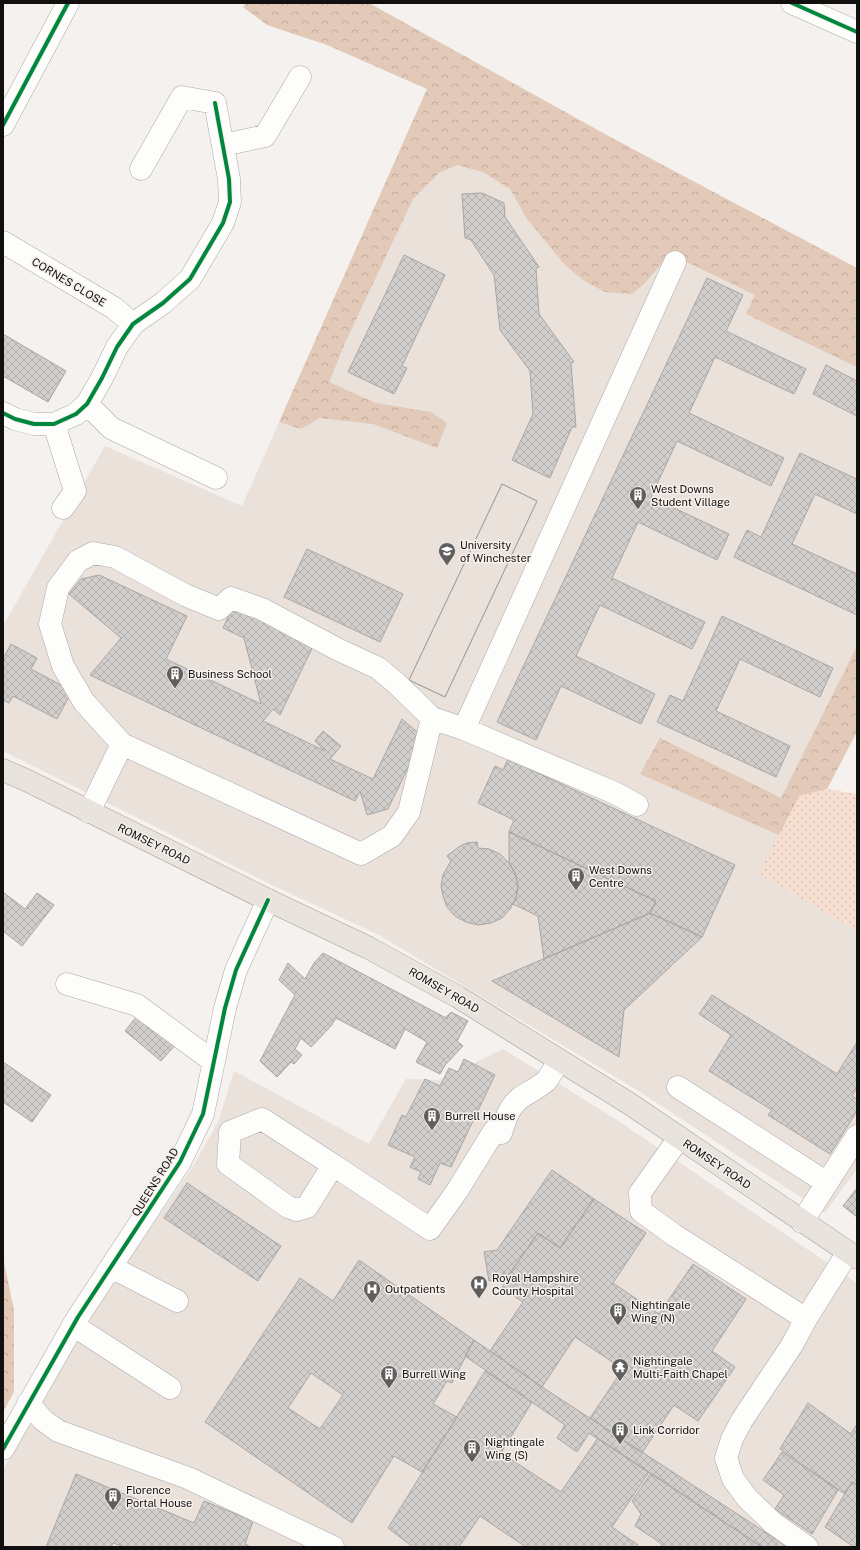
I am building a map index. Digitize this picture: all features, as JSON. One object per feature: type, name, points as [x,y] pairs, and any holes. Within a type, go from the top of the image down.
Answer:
[{"type":"main road","name":"ROMSEY ROAD","points":[[3,770],[376,952],[458,997],[630,1104],[852,1255]]},
{"type":"street","points":[[3,125],[68,3]]},
{"type":"street","points":[[792,3],[857,32]]},
{"type":"street","points":[[223,145],[266,136],[300,77]]},
{"type":"street","points":[[3,413],[15,419],[34,424],[54,424],[76,414],[87,404],[117,347],[133,324],[163,303],[190,279],[223,223],[230,202],[229,179],[215,102],[182,97],[141,169]]},
{"type":"street","name":"CORNES CLOSE","points":[[3,242],[114,308],[133,324]]},
{"type":"street","points":[[464,729],[675,262]]},
{"type":"street","points":[[87,404],[111,428],[216,478]]},
{"type":"street","points":[[54,424],[75,490],[63,508]]},
{"type":"street","points":[[432,718],[409,812],[392,836],[361,854],[122,744],[84,702],[63,666],[50,624],[58,588],[78,561],[93,554],[115,557],[185,595],[219,610],[231,598],[262,609],[337,649],[378,668],[396,683],[432,718],[464,729],[615,793],[637,805]]},
{"type":"street","points":[[89,812],[122,744]]},
{"type":"street","name":"QUEENS ROAD","points":[[3,1449],[73,1325],[180,1162],[203,1114],[225,1008],[236,970],[268,900]]},
{"type":"street","points":[[67,984],[137,1005],[214,1062]]},
{"type":"street","points":[[230,1132],[262,1119],[430,1229],[497,1132],[512,1107],[519,1099],[547,1079],[559,1060]]},
{"type":"street","points":[[678,1087],[827,1183]]},
{"type":"street","points":[[203,1114],[230,1132]]},
{"type":"street","points":[[230,1132],[228,1164],[288,1207],[297,1210],[306,1207],[333,1165]]},
{"type":"street","points":[[802,1222],[857,1136]]},
{"type":"street","points":[[679,1138],[640,1193],[641,1211],[674,1235],[806,1319]]},
{"type":"street","points":[[807,1547],[773,1523],[747,1498],[733,1479],[726,1458],[732,1439],[742,1420],[792,1345],[806,1319],[852,1255]]},
{"type":"street","points":[[112,1267],[177,1301]]},
{"type":"street","points":[[73,1325],[170,1388]]},
{"type":"street","points":[[28,1403],[43,1420],[58,1431],[188,1478],[333,1547]]},
{"type":"shaded area","name":"University of Winchester","points":[[427,89],[857,310],[857,687],[759,874],[857,931],[857,1169],[825,1213],[637,1090],[379,935],[270,884],[3,751],[3,626],[105,446],[242,506]]},
{"type":"shaded area","points":[[827,789],[857,794],[857,931],[759,874],[799,795]]},
{"type":"shaded area","name":"Royal Hampshire County Hospital","points":[[503,1049],[614,1118],[857,1283],[857,1547],[3,1547],[3,1470],[28,1423],[91,1315],[193,1166],[218,1122],[234,1071],[369,1144],[406,1079],[439,1080]]},
{"type":"green space","points":[[246,3],[369,3],[614,139],[857,268],[857,367],[746,314],[755,295],[670,254],[644,284],[632,294],[605,292],[584,281],[564,264],[527,219],[510,189],[483,172],[457,165],[439,173],[413,199],[345,343],[329,382],[376,403],[431,412],[447,423],[437,448],[373,424],[320,418],[301,429],[279,422],[427,89],[327,45],[267,25],[243,7]]},
{"type":"green space","points":[[857,646],[857,732],[827,789],[799,796],[779,835],[640,774],[660,738],[781,798]]},
{"type":"green space","points":[[3,1257],[14,1310],[14,1392],[3,1412]]},
{"type":"building","points":[[482,193],[504,203],[505,217],[539,267],[536,268],[539,314],[574,362],[571,363],[576,427],[572,427],[550,478],[512,460],[533,414],[530,371],[500,330],[494,275],[471,240],[465,238],[462,194]]},
{"type":"building","points":[[404,255],[445,275],[402,366],[407,368],[394,394],[348,372]]},
{"type":"building","name":"West Downs Student Village","points":[[707,278],[743,295],[726,331],[806,369],[794,394],[715,357],[689,413],[784,458],[771,486],[677,441],[651,497],[729,534],[717,560],[638,522],[612,578],[705,622],[692,649],[600,605],[576,656],[655,694],[641,724],[561,686],[536,740],[497,722]]},
{"type":"building","points":[[3,334],[66,371],[48,402],[3,376]]},
{"type":"building","points":[[826,365],[857,381],[857,416],[813,394]]},
{"type":"building","name":"West Downs Student Village","points":[[800,453],[857,479],[857,514],[815,494],[792,544],[857,574],[857,615],[734,557],[747,530],[761,537]]},
{"type":"building","points":[[502,484],[537,501],[445,697],[409,680]]},
{"type":"building","points":[[502,484],[537,501],[445,697],[409,680]]},
{"type":"building","points":[[307,549],[403,594],[380,642],[284,597]]},
{"type":"building","name":"Business School","points":[[99,575],[187,616],[166,659],[261,704],[244,638],[223,628],[235,602],[316,640],[280,715],[273,709],[263,721],[325,751],[315,741],[323,731],[341,746],[330,759],[373,779],[402,719],[423,737],[388,809],[367,815],[360,791],[355,801],[90,675],[121,638],[69,594],[81,579]]},
{"type":"building","points":[[722,616],[833,668],[820,697],[740,659],[716,711],[790,746],[776,777],[657,722],[670,695],[683,701]]},
{"type":"building","points":[[11,644],[37,658],[31,669],[72,691],[57,719],[13,696],[9,703],[3,700],[3,659]]},
{"type":"building","points":[[508,759],[735,865],[702,937],[650,913],[656,901],[509,832],[514,820],[478,803],[495,766],[503,770]]},
{"type":"building","name":"West Downs Centre","points":[[509,832],[656,901],[650,913],[544,959],[538,916],[513,904],[516,898],[518,885],[515,873],[509,863]]},
{"type":"building","points":[[477,842],[478,848],[489,849],[500,854],[509,863],[515,873],[518,885],[516,898],[510,909],[502,918],[491,923],[478,925],[466,922],[455,916],[447,907],[441,886],[443,875],[451,861],[447,856],[460,846],[467,843]]},
{"type":"building","points":[[3,892],[25,909],[37,893],[54,905],[22,946],[3,931]]},
{"type":"building","points":[[650,913],[702,937],[624,1010],[619,1057],[492,981]]},
{"type":"building","points":[[323,953],[448,1019],[446,1017],[451,1012],[468,1021],[457,1041],[463,1046],[445,1065],[440,1074],[416,1062],[427,1042],[405,1029],[395,1049],[336,1018],[331,1026],[311,1047],[301,1038],[295,1049],[302,1055],[294,1064],[291,1062],[277,1077],[260,1061],[295,995],[279,980],[288,963],[305,979],[314,963]]},
{"type":"building","points":[[712,995],[837,1074],[857,1042],[857,1088],[852,1096],[857,1099],[857,1111],[830,1154],[768,1115],[772,1110],[709,1071],[731,1035],[699,1014]]},
{"type":"building","points":[[141,1011],[178,1042],[161,1061],[125,1031]]},
{"type":"building","name":"Burrell House","points":[[464,1059],[495,1075],[451,1167],[440,1163],[430,1185],[418,1179],[421,1172],[410,1167],[415,1157],[388,1145],[402,1115],[406,1117],[425,1079],[440,1086],[449,1068],[458,1072]]},
{"type":"building","points":[[3,1062],[51,1095],[32,1122],[3,1102]]},
{"type":"building","points":[[552,1170],[594,1199],[560,1248],[538,1233],[508,1276],[504,1273],[500,1279],[489,1281],[484,1252],[497,1250]]},
{"type":"building","points":[[187,1183],[281,1246],[258,1281],[164,1218]]},
{"type":"building","points":[[857,1188],[857,1217],[843,1206]]},
{"type":"building","name":"Nightingale Wing (N)","points":[[594,1199],[646,1233],[613,1283],[659,1314],[693,1264],[746,1299],[712,1351],[735,1367],[698,1421],[674,1405],[642,1453],[590,1418],[623,1369],[575,1337],[542,1387],[490,1351],[523,1302],[502,1288],[508,1276],[538,1233],[560,1248]]},
{"type":"building","name":"Burrell Wing","points":[[359,1260],[474,1340],[452,1383],[447,1381],[433,1404],[457,1417],[422,1472],[394,1456],[352,1523],[205,1422],[300,1278],[333,1301]],"holes":[[[311,1373],[343,1395],[320,1429],[288,1408]]]},
{"type":"building","name":"Link Corridor","points":[[474,1340],[542,1387],[788,1547],[762,1547],[589,1433],[577,1452],[557,1438],[565,1425],[465,1356]]},
{"type":"building","name":"Nightingale Wing (S)","points":[[485,1371],[532,1402],[501,1453],[561,1492],[598,1438],[649,1472],[612,1527],[638,1545],[637,1547],[526,1547],[480,1516],[459,1547],[413,1547],[388,1528]]},
{"type":"building","points":[[808,1403],[851,1434],[857,1424],[857,1485],[852,1482],[845,1494],[780,1449]]},
{"type":"building","points":[[782,1452],[838,1490],[812,1534],[775,1509],[784,1495],[763,1480]]},
{"type":"building","points":[[651,1473],[762,1547],[660,1547],[662,1544],[635,1526],[641,1514],[632,1501]]},
{"type":"building","name":"Florence Portal House","points":[[76,1474],[194,1523],[204,1501],[253,1521],[245,1544],[251,1547],[125,1547],[113,1543],[111,1547],[46,1547]]},
{"type":"building","points":[[852,1482],[857,1485],[857,1547],[854,1547],[825,1527]]},
{"type":"cycle path","points":[[3,125],[68,3]]},
{"type":"cycle path","points":[[792,3],[857,32]]},
{"type":"cycle path","points":[[3,413],[15,419],[34,424],[54,424],[76,414],[87,404],[117,347],[133,324],[163,303],[190,279],[223,223],[230,202],[229,179],[215,103]]},
{"type":"cycle path","points":[[3,1449],[78,1317],[180,1162],[203,1114],[225,1008],[236,970],[268,900]]},
{"type":"place","name":"West Downs Student Village","points":[[638,510]]},
{"type":"place","name":"University of Winchester","points":[[447,566]]},
{"type":"place","name":"Business School","points":[[175,689]]},
{"type":"place","name":"West Downs Centre","points":[[576,891]]},
{"type":"place","name":"Burrell House","points":[[432,1131]]},
{"type":"place","name":"Royal Hampshire County Hospital","points":[[479,1299]]},
{"type":"place","name":"Outpatients","points":[[372,1304]]},
{"type":"place","name":"Nightingale Wing (N)","points":[[618,1326]]},
{"type":"place","name":"Nightingale Multi-Faith Chapel","points":[[620,1382]]},
{"type":"place","name":"Burrell Wing","points":[[389,1389]]},
{"type":"place","name":"Link Corridor","points":[[620,1445]]},
{"type":"place","name":"Nightingale Wing (S)","points":[[472,1463]]},
{"type":"place","name":"Florence Portal House","points":[[113,1511]]}]
